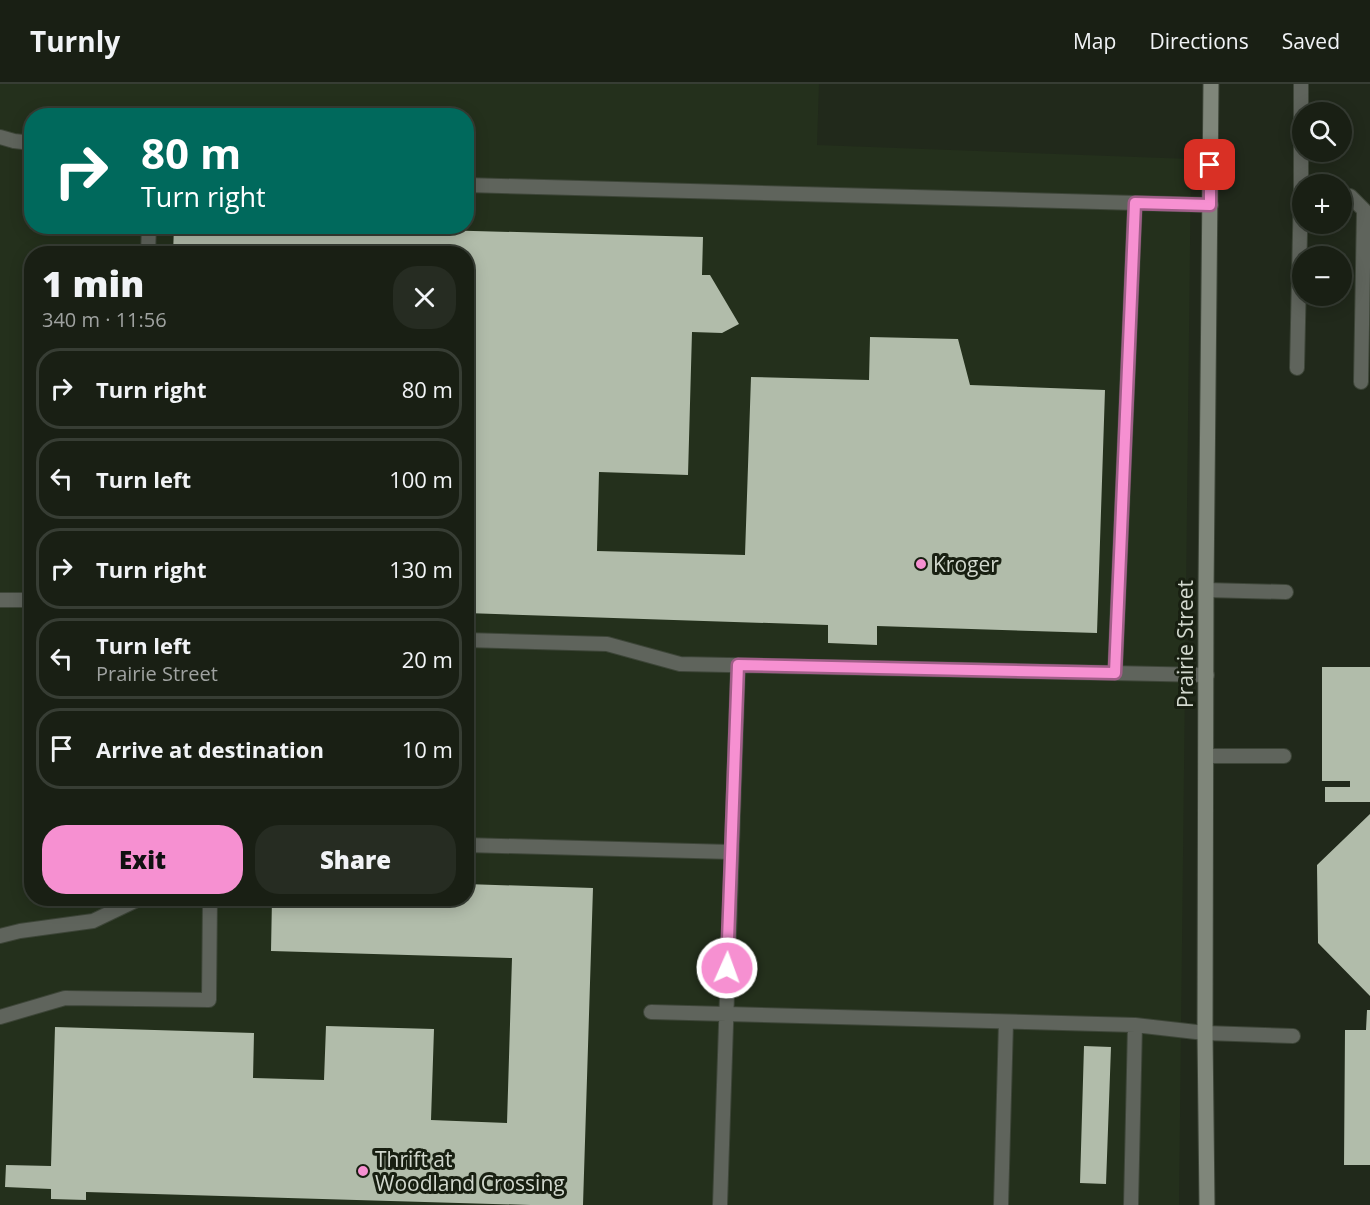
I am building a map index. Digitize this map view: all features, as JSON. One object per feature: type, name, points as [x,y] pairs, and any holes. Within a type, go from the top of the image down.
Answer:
[{"type":"main road","name":"Prairie Street","points":[[1207,1205],[1206,590],[1211,84]]},
{"type":"lane","points":[[1301,84],[1301,174]]},
{"type":"lane","points":[[0,137],[24,142]]},
{"type":"lane","points":[[474,185],[1210,205]]},
{"type":"lane","points":[[1352,198],[1364,210],[1361,382]]},
{"type":"lane","points":[[1115,673],[1135,203]]},
{"type":"lane","points":[[1297,368],[1300,234]]},
{"type":"lane","points":[[1206,590],[1286,592]]},
{"type":"lane","points":[[0,600],[24,600]]},
{"type":"lane","points":[[474,640],[607,644],[680,664],[1207,675]]},
{"type":"lane","points":[[720,1205],[738,665]]},
{"type":"lane","points":[[1206,756],[1284,756]]},
{"type":"lane","points":[[474,845],[731,852]]},
{"type":"lane","points":[[0,936],[93,921],[124,906]]},
{"type":"lane","points":[[0,1017],[65,998],[209,1000],[210,906]]},
{"type":"lane","points":[[651,1012],[1135,1025],[1205,1033],[1293,1036]]},
{"type":"lane","points":[[1001,1205],[1006,1022]]},
{"type":"lane","points":[[1131,1205],[1135,1025]]},
{"type":"shaded area","points":[[0,84],[819,84],[817,145],[1191,159],[1179,1205],[0,1205]]},
{"type":"building","points":[[474,231],[703,237],[702,275],[710,275],[739,324],[722,333],[692,332],[688,475],[599,472],[597,551],[745,555],[751,377],[869,380],[870,337],[958,339],[970,385],[1105,390],[1097,633],[877,626],[877,645],[828,643],[828,625],[474,613],[474,246],[173,246],[174,234],[474,234]]},
{"type":"building","points":[[1322,667],[1370,667],[1370,802],[1325,802],[1325,787],[1350,787],[1350,781],[1322,781]]},
{"type":"building","points":[[1370,814],[1370,996],[1318,943],[1317,865]]},
{"type":"building","points":[[474,884],[593,888],[583,1205],[86,1192],[86,1200],[51,1199],[51,1189],[5,1187],[6,1165],[51,1166],[55,1027],[254,1033],[253,1078],[324,1080],[326,1026],[434,1029],[431,1120],[507,1123],[512,958],[271,951],[272,906],[474,906]]},
{"type":"building","points":[[1367,1010],[1370,1010],[1370,1165],[1344,1165],[1345,1030],[1366,1030]]},
{"type":"building","points":[[1084,1046],[1111,1047],[1106,1184],[1080,1183]]},
{"type":"place","name":"Kroger","points":[[921,564]]},
{"type":"place","name":"Thrift at Woodland Crossing","points":[[363,1171]]},
{"type":"route","points":[[727,968],[738,665],[1115,673],[1135,203],[1210,205],[1210,165]]}]
